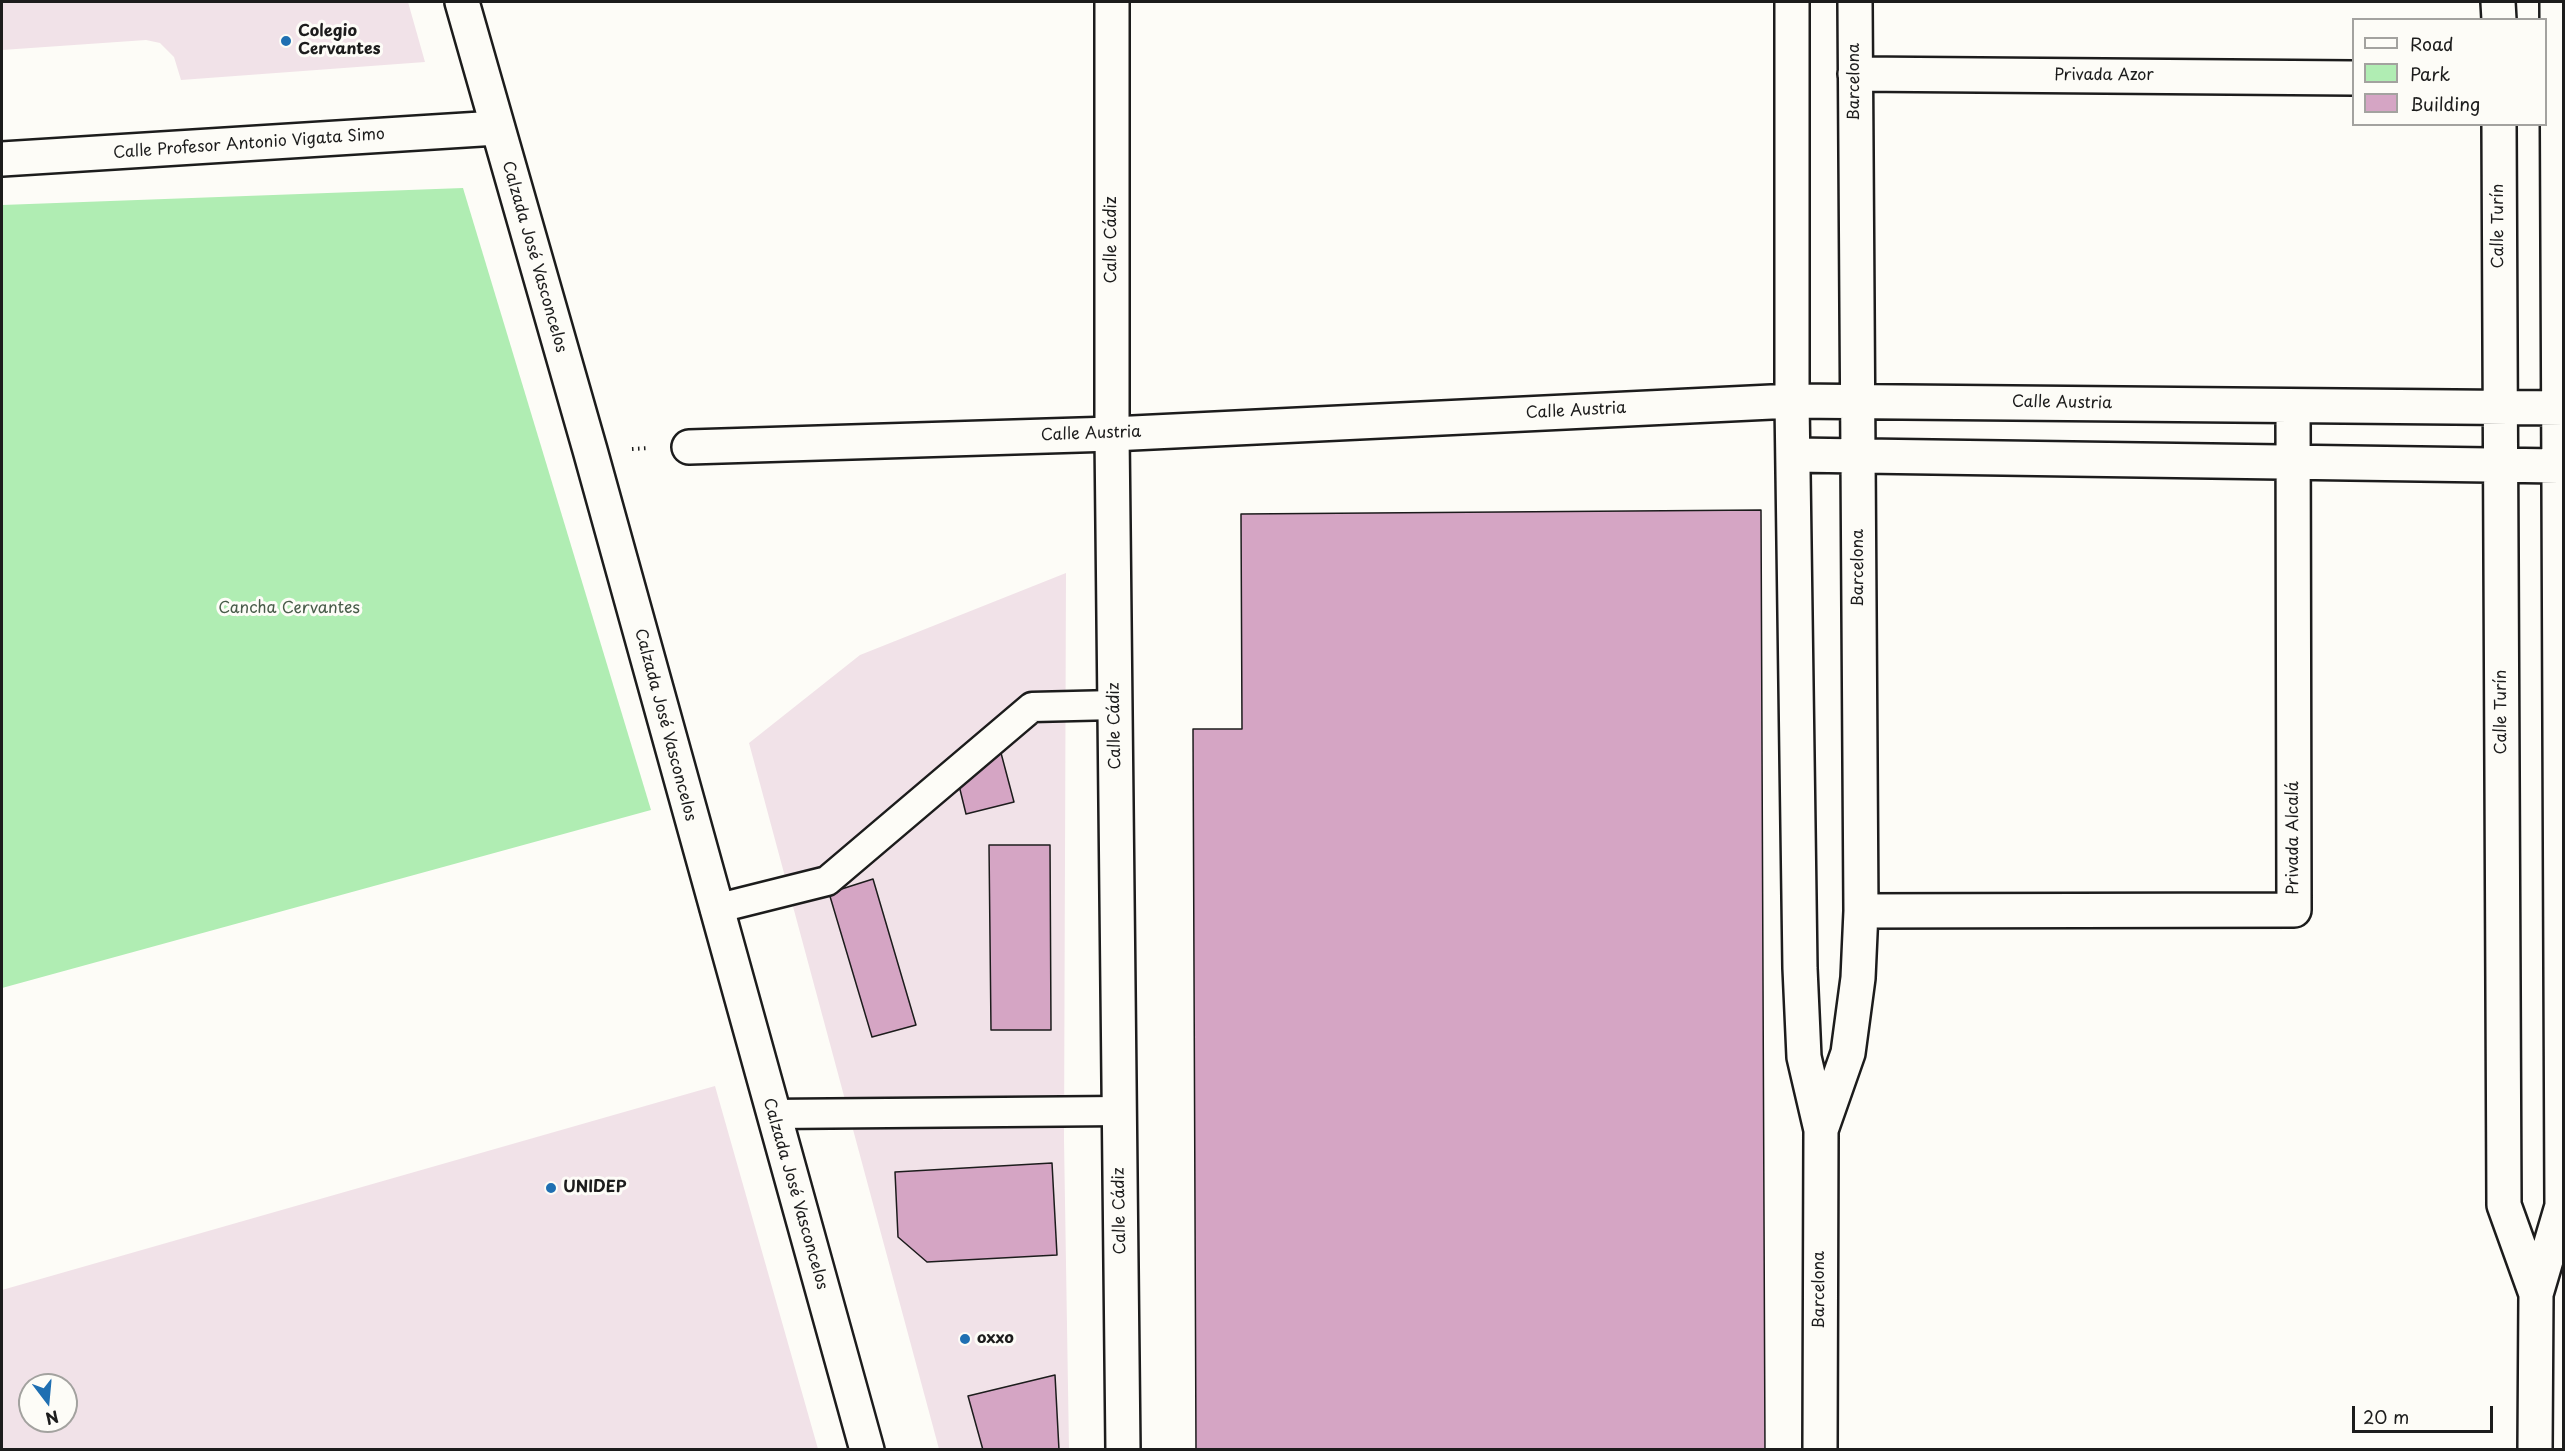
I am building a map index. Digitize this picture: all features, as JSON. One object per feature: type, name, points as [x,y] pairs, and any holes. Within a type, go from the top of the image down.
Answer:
[{"type":"street","name":"Calzada José Vasconcelos","points":[[462,2],[590,450],[715,909],[867,1449]]},
{"type":"street","name":"Calle Cádiz","points":[[1112,2],[1112,434],[1123,1449]]},
{"type":"street","name":"Barcelona","points":[[1792,2],[1792,401],[1800,968],[1804,1057],[1821,1130],[1820,1449]]},
{"type":"street","name":"Barcelona","points":[[1821,1130],[1848,1053],[1858,978],[1861,911],[1855,2]]},
{"type":"street","points":[[2498,2],[2499,18]]},
{"type":"street","name":"Calle Turín","points":[[2535,1449],[2536,1294],[2562,1206],[2559,466],[2561,408],[2557,2]]},
{"type":"street","name":"Privada Azor","points":[[1855,74],[2352,78]]},
{"type":"street","name":"Calle Turín","points":[[2499,126],[2504,1205],[2536,1294]]},
{"type":"street","name":"Calle Profesor Antonio Vigata Simo","points":[[2,159],[497,128]]},
{"type":"street","name":"Calle Austria","points":[[689,447],[1112,434],[1792,401],[2561,408]]},
{"type":"street","name":"Privada Alcalá","points":[[1861,911],[2294,910],[2293,406]]},
{"type":"street","points":[[1794,455],[2559,466]]},
{"type":"lane","points":[[715,909],[826,881],[1032,707],[1115,705]]},
{"type":"lane","points":[[773,1114],[1119,1111]]},
{"type":"path","points":[[590,450],[689,447]]},
{"type":"shaded area","name":"Colegio Cervantes","points":[[2,2],[408,2],[425,62],[181,80],[174,57],[160,43],[146,40],[2,50]]},
{"type":"shaded area","points":[[1066,573],[1064,1140],[1069,1449],[939,1449],[749,743],[860,655]]},
{"type":"shaded area","name":"UNIDEP","points":[[715,1086],[818,1449],[2,1449],[2,1290]]},
{"type":"green space","name":"Cancha Cervantes","points":[[463,188],[651,810],[2,988],[2,205]]},
{"type":"building","points":[[1761,510],[1765,1450],[1196,1450],[1193,729],[1242,729],[1241,514]]},
{"type":"building","points":[[1001,753],[1014,802],[966,814],[954,765]]},
{"type":"building","points":[[989,845],[1050,845],[1051,1030],[991,1030]]},
{"type":"building","points":[[873,879],[916,1025],[872,1037],[829,893]]},
{"type":"building","points":[[1052,1163],[1057,1255],[927,1262],[898,1237],[895,1172]]},
{"type":"building","points":[[1055,1375],[1059,1450],[983,1450],[968,1396]]},
{"type":"place","name":"Colegio Cervantes","points":[[286,41]]},
{"type":"place","name":"UNIDEP","points":[[551,1188]]},
{"type":"place","name":"oxxo","points":[[965,1339]]}]
